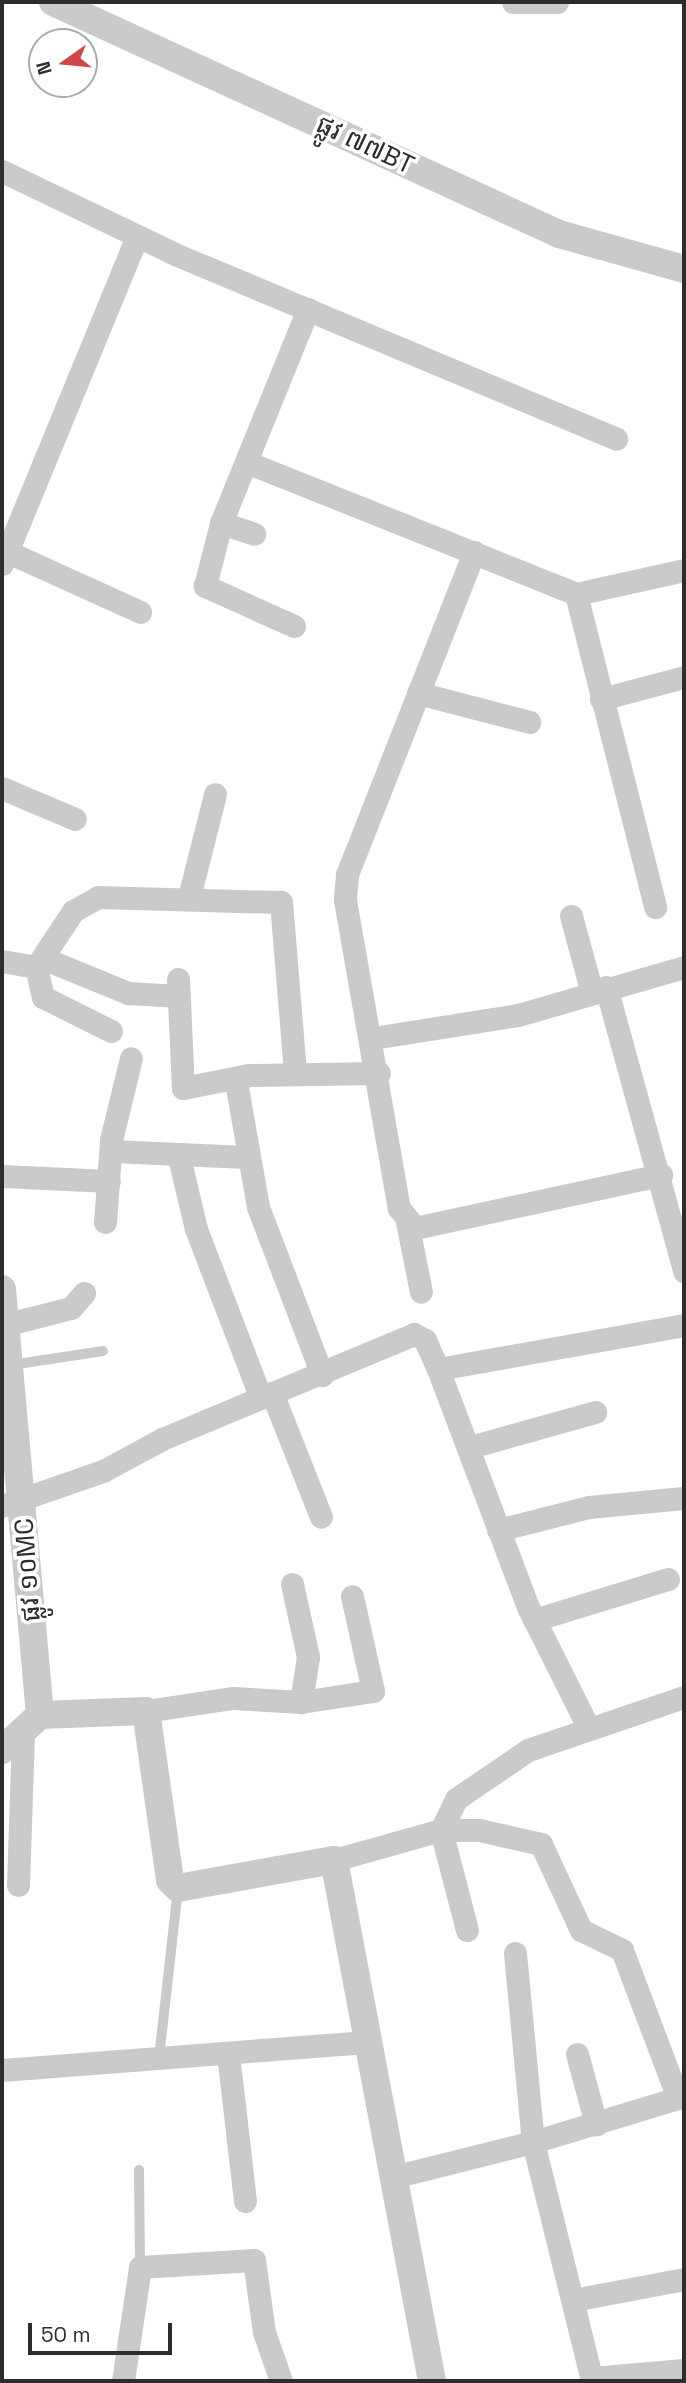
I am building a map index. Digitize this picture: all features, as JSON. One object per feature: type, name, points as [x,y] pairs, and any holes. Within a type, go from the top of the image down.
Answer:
[{"type":"street","name":"ផ្លូវ ៧៧BT","points":[[53,2],[559,234],[684,270]]},
{"type":"street","points":[[513,2],[557,2]]},
{"type":"street","points":[[2,172],[137,237],[616,439]]},
{"type":"street","points":[[137,237],[5,558],[141,612]]},
{"type":"street","points":[[294,626],[205,586],[221,523],[249,463],[308,309]]},
{"type":"street","points":[[249,463],[576,594],[684,570]]},
{"type":"street","points":[[221,523],[254,534]]},
{"type":"street","points":[[421,1292],[345,900],[347,875],[474,552]]},
{"type":"street","points":[[576,594],[655,906]]},
{"type":"street","points":[[601,699],[684,677]]},
{"type":"street","points":[[418,693],[529,722]]},
{"type":"street","points":[[2,788],[75,819]]},
{"type":"street","points":[[189,897],[215,794]]},
{"type":"street","points":[[111,1031],[43,997],[41,963],[81,904],[98,897],[189,897],[281,902],[295,1072]]},
{"type":"street","points":[[571,916],[599,990],[661,1175],[684,1271]]},
{"type":"street","points":[[2,961],[41,963],[128,993],[178,987],[183,1088],[295,1072],[379,1073]]},
{"type":"street","points":[[373,1038],[518,1015],[684,967]]},
{"type":"street","points":[[105,1222],[113,1151],[131,1058]]},
{"type":"street","points":[[236,1082],[245,1157],[322,1375]]},
{"type":"street","points":[[113,1151],[179,1157],[245,1157]]},
{"type":"street","points":[[179,1157],[196,1230],[321,1517]]},
{"type":"street","points":[[407,1222],[431,1226],[661,1175]]},
{"type":"street","points":[[2,1177],[109,1181]]},
{"type":"street","name":"ផ្លូវ ១០MC","points":[[2,1289],[12,1365],[12,1502],[21,1733]]},
{"type":"street","points":[[8,1325],[71,1308],[84,1293]]},
{"type":"street","points":[[438,1368],[684,1325]]},
{"type":"street","points":[[12,1502],[103,1471],[267,1395],[322,1375],[414,1334],[425,1340],[438,1368],[534,1619],[589,1727]]},
{"type":"street","points":[[470,1447],[594,1412]]},
{"type":"street","points":[[498,1530],[589,1507],[684,1498]]},
{"type":"street","points":[[534,1619],[668,1579]]},
{"type":"street","points":[[292,1584],[308,1657],[301,1702]]},
{"type":"street","points":[[18,1885],[21,1733],[233,1699],[301,1702],[373,1691],[352,1596]]},
{"type":"street","points":[[467,1930],[441,1830],[456,1799],[499,1765],[589,1727],[684,1698]]},
{"type":"street","points":[[146,1711],[170,1880],[178,1888],[334,1860],[441,1830],[524,1838],[550,1854],[581,1930],[622,1950],[681,2097],[533,2142],[393,2177]]},
{"type":"street","points":[[334,1860],[341,1875],[366,2042],[432,2381]]},
{"type":"street","points":[[515,1953],[533,2142],[592,2379],[684,2370]]},
{"type":"street","points":[[2,2070],[366,2042]]},
{"type":"street","points":[[228,2054],[245,2201]]},
{"type":"street","points":[[577,2054],[596,2124]]},
{"type":"street","points":[[122,2381],[140,2267],[254,2260],[264,2332],[281,2381]]},
{"type":"street","points":[[573,2300],[684,2279]]},
{"type":"lane","points":[[12,1365],[103,1351]]},
{"type":"lane","points":[[159,2058],[178,1888]]},
{"type":"lane","points":[[139,2170],[140,2267]]}]
